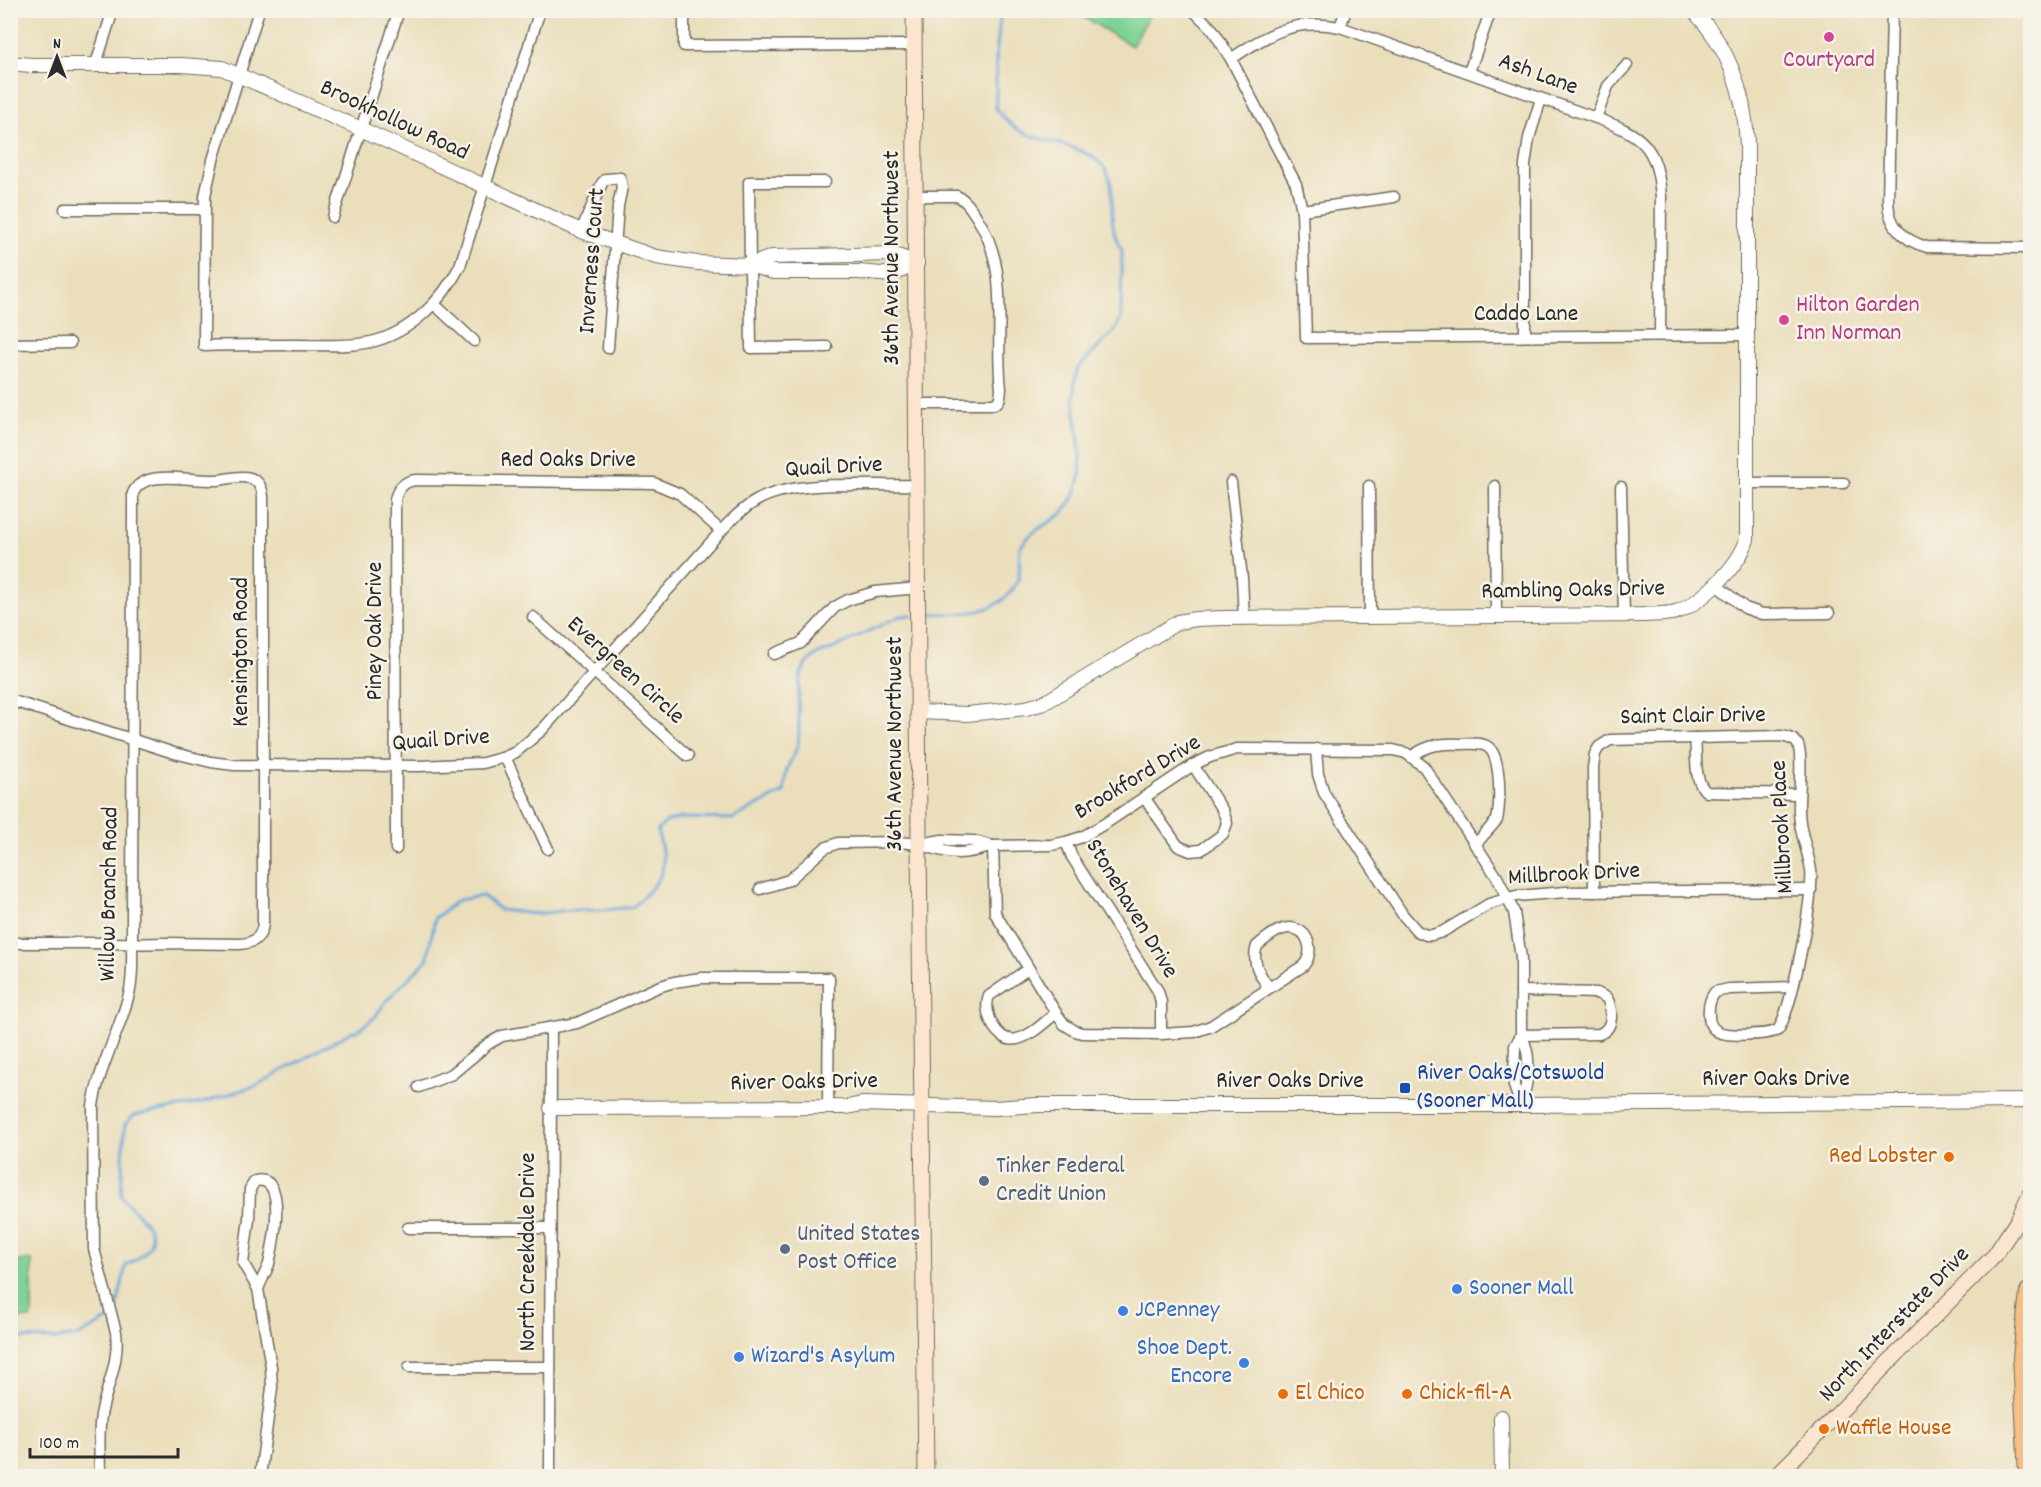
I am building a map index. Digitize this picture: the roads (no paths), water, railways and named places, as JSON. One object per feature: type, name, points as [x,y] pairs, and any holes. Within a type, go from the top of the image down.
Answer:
[{"type":"highway","points":[[2026,1473],[2023,1357],[2031,1292]]},
{"type":"main road","name":"36th Avenue Northwest","points":[[914,10],[919,844],[926,1476]]},
{"type":"main road","name":"North Interstate Drive","points":[[1776,1476],[1995,1255],[2018,1220],[2031,1194]]},
{"type":"street","points":[[96,64],[113,10]]},
{"type":"street","points":[[259,10],[208,176],[204,209],[204,346],[341,345],[371,342],[394,334],[434,304],[445,292],[460,266],[540,10]]},
{"type":"street","points":[[333,217],[399,10]]},
{"type":"street","points":[[684,10],[684,46],[914,45]]},
{"type":"street","points":[[1193,10],[1214,30],[1231,59],[1291,172],[1302,210],[1394,197]]},
{"type":"street","points":[[1340,27],[1346,10]]},
{"type":"street","points":[[1469,72],[1491,10]]},
{"type":"street","name":"Rambling Oaks Drive","points":[[919,712],[967,714],[1035,705],[1053,699],[1178,622],[1197,619],[1244,618],[1623,616],[1673,613],[1689,607],[1715,584],[1736,561],[1745,545],[1747,530],[1747,144],[1744,104],[1726,56],[1705,22],[1693,10]]},
{"type":"street","points":[[1892,10],[1888,202],[1891,220],[1902,236],[1911,242],[1927,247],[2031,248]]},
{"type":"street","name":"Ash Lane","points":[[1231,59],[1295,25],[1317,23],[1340,27],[1619,126],[1641,140],[1654,157],[1658,168],[1661,197],[1660,335]]},
{"type":"street","name":"Brookhollow Road","points":[[10,63],[214,66],[361,129],[580,231],[656,257],[676,261],[750,265],[772,272],[859,272],[892,275],[917,263]]},
{"type":"street","points":[[1596,118],[1608,86],[1627,65]]},
{"type":"street","points":[[1525,336],[1525,165],[1529,138],[1541,99]]},
{"type":"street","name":"Inverness Court","points":[[580,231],[602,183],[606,179],[620,178],[622,187],[615,244],[608,348]]},
{"type":"street","points":[[825,182],[749,182],[751,348],[827,347]]},
{"type":"street","points":[[915,196],[963,198],[980,221],[990,242],[998,271],[1001,389],[998,402],[989,405],[917,404]]},
{"type":"street","points":[[65,209],[204,209]]},
{"type":"street","name":"Caddo Lane","points":[[1302,210],[1306,338],[1746,335]]},
{"type":"street","name":"Brookhollow Road","points":[[750,265],[772,257],[892,254],[917,263]]},
{"type":"street","points":[[434,304],[474,341]]},
{"type":"street","points":[[10,344],[70,343]]},
{"type":"street","name":"Kensington Road","points":[[132,944],[240,944],[257,940],[263,924],[262,489],[255,481],[243,477],[219,480],[157,478],[141,483]]},
{"type":"street","name":"Red Oaks Drive","points":[[401,487],[407,482],[416,480],[654,483],[680,494],[721,531]]},
{"type":"street","points":[[1231,482],[1242,578],[1244,618]]},
{"type":"street","name":"Willow Branch Road","points":[[100,1476],[100,1427],[117,1353],[116,1332],[94,1249],[93,1106],[97,1084],[131,987],[134,493],[141,483]]},
{"type":"street","points":[[1748,483],[1844,483]]},
{"type":"street","name":"Quail Drive","points":[[10,700],[132,740],[211,762],[263,766],[396,766],[468,765],[494,761],[516,752],[542,730],[721,531],[756,500],[777,492],[846,486],[917,485]]},
{"type":"street","points":[[1369,486],[1370,617]]},
{"type":"street","points":[[1495,486],[1496,615]]},
{"type":"street","name":"Piney Oak Drive","points":[[396,849],[395,501],[401,487]]},
{"type":"street","points":[[1621,487],[1623,616]]},
{"type":"street","points":[[1715,584],[1745,608],[1762,614],[1828,613]]},
{"type":"street","points":[[774,654],[801,643],[841,603],[875,592],[918,588]]},
{"type":"street","name":"Evergreen Circle","points":[[533,617],[688,756]]},
{"type":"street","name":"Saint Clair Drive","points":[[1594,892],[1593,768],[1595,754],[1599,747],[1610,740],[1619,739],[1781,736],[1792,739]]},
{"type":"street","points":[[1695,738],[1700,785],[1707,792],[1799,794]]},
{"type":"street","name":"Millbrook Place","points":[[1792,739],[1800,749],[1800,823],[1811,870],[1811,890],[1792,987],[1784,1020],[1779,1030],[1775,1032],[1728,1034],[1717,1031],[1712,1026],[1708,1008],[1715,992],[1729,989],[1792,987]]},
{"type":"street","points":[[1475,845],[1497,820],[1497,762],[1493,753],[1478,744],[1441,743],[1423,748],[1412,756],[1424,767],[1475,845],[1497,877],[1514,912],[1521,958],[1521,1035],[1527,1046],[1528,1084],[1521,1105]]},
{"type":"street","name":"Brookford Drive","points":[[760,890],[789,880],[831,845],[858,842],[919,844],[943,853],[973,853],[993,846],[1051,845],[1066,842],[1082,837],[1193,765],[1237,749],[1393,750],[1412,756]]},
{"type":"street","name":"Millbrook Drive","points":[[1316,749],[1317,774],[1324,793],[1403,915],[1417,932],[1426,935],[1436,934],[1489,904],[1508,898],[1556,893],[1811,890]]},
{"type":"street","points":[[505,757],[548,849]]},
{"type":"street","points":[[1144,797],[1178,846],[1190,851],[1201,850],[1223,834],[1227,823],[1223,811],[1193,765]]},
{"type":"street","name":"Stonehaven Drive","points":[[1066,842],[1077,866],[1158,991],[1162,1009],[1161,1034]]},
{"type":"street","points":[[993,846],[995,913],[1064,1024],[1082,1033],[1161,1034],[1201,1031],[1231,1014],[1303,966],[1308,961],[1311,950],[1299,931],[1292,928],[1282,929],[1257,946],[1254,956],[1260,974],[1269,988]]},
{"type":"street","points":[[10,943],[132,944]]},
{"type":"street","points":[[1028,969],[989,996],[986,1006],[990,1021],[1002,1035],[1017,1039],[1046,1022],[1056,1012]]},
{"type":"street","points":[[419,1087],[452,1074],[488,1044],[502,1036],[577,1023],[658,987],[686,979],[829,978],[828,1107]]},
{"type":"street","points":[[1521,991],[1597,993],[1607,998],[1611,1017],[1608,1028],[1599,1034],[1521,1035]]},
{"type":"street","name":"North Creekdale Drive","points":[[550,1476],[551,1028]]},
{"type":"street","name":"River Oaks Drive","points":[[551,1108],[828,1107],[862,1104],[995,1108],[1059,1105],[1521,1105],[2031,1101]]},
{"type":"street","points":[[258,1289],[268,1266],[276,1200],[273,1187],[269,1182],[260,1180],[255,1181],[250,1189],[249,1219],[243,1263],[258,1289],[271,1367],[272,1388],[260,1476]]},
{"type":"street","points":[[408,1228],[550,1228]]},
{"type":"street","points":[[409,1367],[550,1367]]},
{"type":"street","points":[[1501,1417],[1502,1476]]},
{"type":"waterway","points":[[922,614],[974,612],[986,609],[1008,595],[1016,584],[1019,576],[1020,547],[1033,533],[1060,515],[1074,496],[1080,479],[1081,461],[1074,405],[1074,386],[1078,368],[1117,328],[1121,317],[1122,249],[1113,227],[1111,183],[1108,174],[1102,165],[1083,152],[1027,134],[1014,127],[996,110],[996,56],[1001,10]]},
{"type":"waterway","points":[[115,1316],[126,1265],[145,1252],[152,1236],[145,1222],[121,1195],[125,1124],[135,1115],[202,1103],[257,1085],[351,1032],[357,1031],[375,1017],[386,1001],[427,960],[435,918],[458,900],[483,896],[500,910],[537,914],[633,907],[651,889],[661,874],[663,857],[657,831],[666,822],[681,818],[732,819],[784,792],[787,769],[798,744],[799,689],[806,665],[815,656],[900,616],[913,615]]},
{"type":"waterway","points":[[10,1338],[58,1339],[79,1336],[109,1319]]},
{"type":"place","name":"Courtyard","points":[[1829,37]]},
{"type":"place","name":"Hilton Garden Inn Norman","points":[[1784,320]]},
{"type":"place","name":"River Oaks/Cotswold (Sooner Mall)","points":[[1405,1088]]},
{"type":"place","name":"Red Lobster","points":[[1949,1157]]},
{"type":"place","name":"Tinker Federal Credit Union","points":[[984,1181]]},
{"type":"place","name":"United States Post Office","points":[[785,1249]]},
{"type":"place","name":"Sooner Mall","points":[[1457,1289]]},
{"type":"place","name":"JCPenney","points":[[1123,1311]]},
{"type":"place","name":"Wizard's Asylum","points":[[739,1357]]},
{"type":"place","name":"Shoe Dept. Encore","points":[[1244,1363]]},
{"type":"place","name":"El Chico","points":[[1283,1394]]},
{"type":"place","name":"Chick-fil-A","points":[[1407,1394]]},
{"type":"place","name":"Waffle House","points":[[1824,1429]]}]
